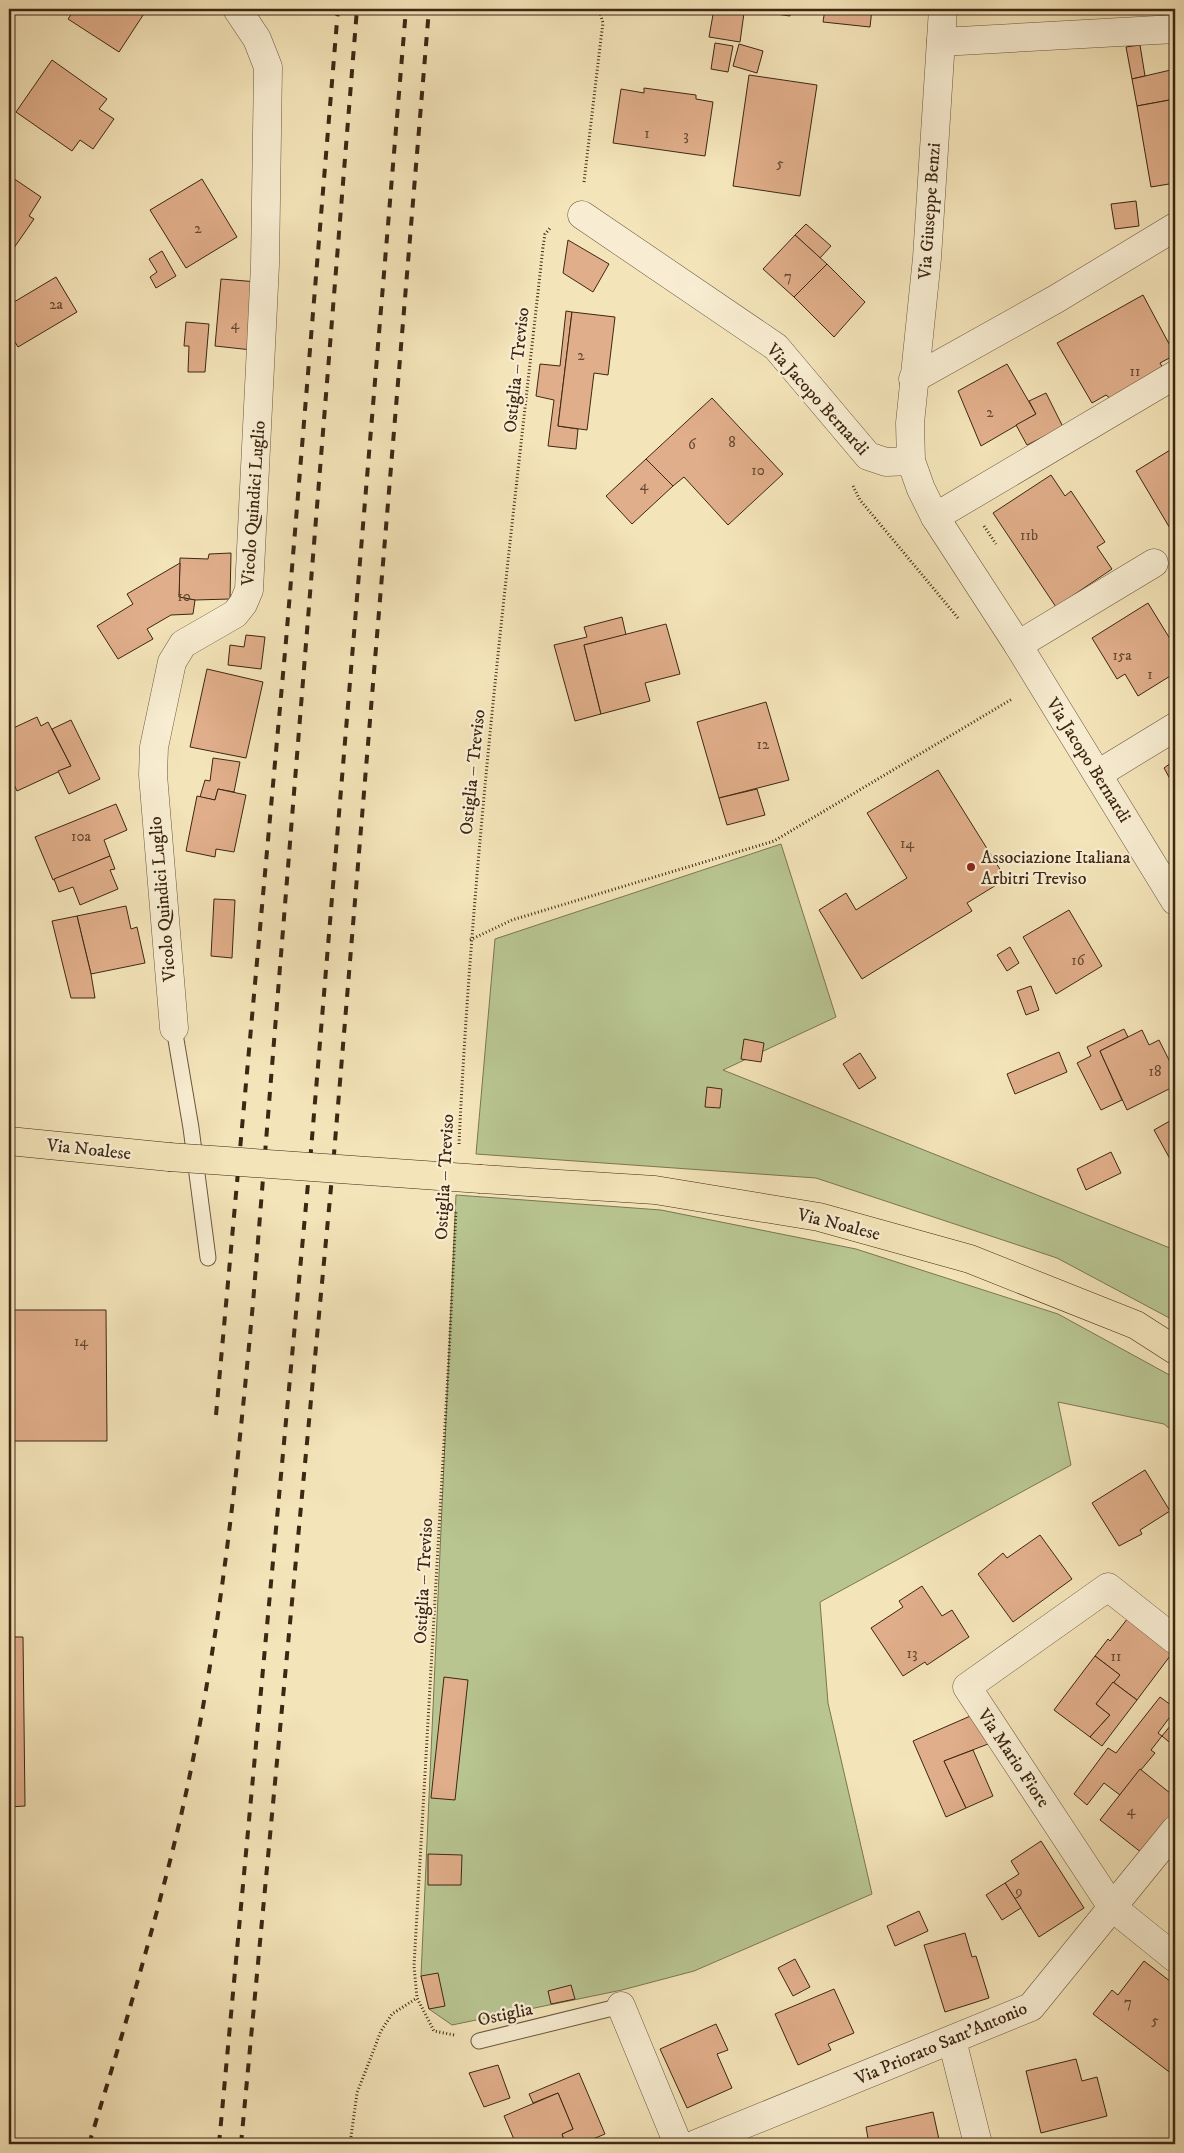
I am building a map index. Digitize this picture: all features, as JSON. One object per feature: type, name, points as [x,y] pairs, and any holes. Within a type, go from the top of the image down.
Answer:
[{"type":"main road","name":"Via Noalese","points":[[9,1141],[170,1157],[656,1190],[819,1217],[970,1259],[1136,1326],[1175,1350]]},
{"type":"street","name":"Vicolo Quindici Luglio","points":[[174,1028],[153,802],[154,747],[172,662],[177,652],[183,644],[235,614],[243,604],[249,590],[265,265],[268,67],[257,38],[237,9]]},
{"type":"street","name":"Via Giuseppe Benzi","points":[[912,461],[910,423],[927,258],[943,9]]},
{"type":"street","points":[[941,42],[1175,29]]},
{"type":"street","name":"Via Jacopo Bernardi","points":[[582,215],[776,347],[868,456],[886,462],[912,461],[921,489],[935,517],[1018,645],[1175,901]]},
{"type":"street","points":[[914,379],[1056,300],[1175,227]]},
{"type":"street","points":[[935,517],[1175,375]]},
{"type":"street","points":[[1018,645],[1154,563]]},
{"type":"street","points":[[1098,774],[1175,727]]},
{"type":"street","name":"Via Mario Fiore","points":[[1175,1640],[1108,1587],[967,1687],[1112,1907],[1175,1958]]},
{"type":"street","name":"Via Priorato Sant'Antonio","points":[[696,2144],[1031,2007],[1175,1830]]},
{"type":"street","points":[[621,2006],[678,2144]]},
{"type":"street","points":[[952,2040],[978,2144]]},
{"type":"lane","name":"Vicolo Quindici Luglio","points":[[174,1028],[191,1128],[208,1258]]},
{"type":"lane","name":"Ostiglia","points":[[479,2041],[621,2006]]},
{"type":"path","points":[[584,184],[601,38],[602,23],[599,9]]},
{"type":"path","name":"Ostiglia – Treviso","points":[[458,1148],[470,940],[481,817],[545,234],[551,227],[582,215]]},
{"type":"path","points":[[849,479],[860,500],[959,620]]},
{"type":"path","points":[[1008,691],[1018,707]]},
{"type":"path","points":[[470,940],[512,920],[774,841],[1013,699]]},
{"type":"path","name":"Ostiglia – Treviso","points":[[418,1998],[414,1966],[450,1355],[456,1204]]},
{"type":"path","points":[[350,2144],[357,2093],[381,2031],[392,2014],[418,1998]]},
{"type":"path","name":"Ostiglia","points":[[418,1998],[434,2031],[479,2041]]},
{"type":"green space","points":[[781,844],[836,1017],[723,1070],[1175,1250],[1175,1321],[1057,1258],[816,1178],[476,1154],[495,939]]},
{"type":"green space","points":[[456,1195],[661,1210],[856,1249],[1058,1314],[1175,1378],[1175,1433],[1164,1424],[1058,1402],[1071,1465],[820,1602],[828,1703],[872,1894],[694,1971],[622,1990],[452,2025],[429,2009],[421,1976]]},
{"type":"building","points":[[75,9],[147,9],[119,52],[68,19]]},
{"type":"building","points":[[714,9],[726,9],[744,13],[740,42],[709,37]]},
{"type":"building","points":[[741,9],[791,9],[790,16]]},
{"type":"building","points":[[825,9],[872,9],[870,27],[823,22]]},
{"type":"building","points":[[715,43],[733,46],[728,72],[711,69]]},
{"type":"building","points":[[739,44],[763,51],[757,73],[733,66]]},
{"type":"building","points":[[1140,45],[1145,76],[1132,79],[1126,47]]},
{"type":"building","points":[[52,60],[107,99],[99,109],[114,119],[93,149],[80,140],[72,151],[16,112]]},
{"type":"building","points":[[1175,69],[1175,99],[1137,106],[1132,79]]},
{"type":"building","points":[[749,75],[817,85],[800,196],[733,186]]},
{"type":"building","points":[[644,88],[696,95],[696,99],[713,102],[705,156],[613,143],[621,89],[644,93]]},
{"type":"building","points":[[1175,99],[1175,183],[1151,187],[1137,106]]},
{"type":"building","points":[[13,178],[41,197],[29,216],[34,219],[9,255],[9,184]]},
{"type":"building","points":[[202,179],[237,237],[186,268],[150,210]]},
{"type":"building","points":[[1136,201],[1139,226],[1115,229],[1111,204]]},
{"type":"building","points":[[806,224],[831,246],[820,258],[795,235]]},
{"type":"building","points":[[795,235],[827,264],[794,297],[763,269]]},
{"type":"building","points":[[568,240],[609,264],[593,292],[563,273]]},
{"type":"building","points":[[162,251],[176,276],[156,288],[150,277],[157,272],[149,259]]},
{"type":"building","points":[[827,264],[865,302],[834,337],[794,297]]},
{"type":"building","points":[[56,277],[77,312],[18,347],[9,332],[9,305]]},
{"type":"building","points":[[221,279],[258,282],[252,350],[215,346]]},
{"type":"building","points":[[1143,295],[1175,355],[1160,363],[1164,370],[1112,400],[1106,395],[1092,403],[1057,343]]},
{"type":"building","points":[[566,311],[572,312],[558,426],[578,429],[576,449],[548,446],[554,400],[536,396],[540,364],[560,366]]},
{"type":"building","points":[[572,312],[615,317],[608,375],[594,373],[587,430],[558,426]]},
{"type":"building","points":[[186,322],[209,324],[205,372],[188,372],[189,346],[184,346]]},
{"type":"building","points":[[1007,364],[1036,414],[981,446],[958,391]]},
{"type":"building","points":[[1046,393],[1063,427],[1027,445],[1016,425],[1036,414],[1029,401]]},
{"type":"building","points":[[712,398],[783,474],[728,525],[684,477],[673,486],[646,459]]},
{"type":"building","points":[[1175,447],[1175,527],[1171,530],[1136,471]]},
{"type":"building","points":[[646,459],[673,486],[632,524],[606,496]]},
{"type":"building","points":[[1051,475],[1065,496],[1071,491],[1105,542],[1097,547],[1112,569],[1056,607],[993,513]]},
{"type":"building","points":[[231,553],[230,599],[195,600],[179,597],[180,558],[208,559],[209,554]]},
{"type":"building","points":[[180,563],[179,597],[195,600],[193,614],[171,615],[147,629],[153,639],[118,659],[97,626],[133,604],[127,594]]},
{"type":"building","points":[[1148,603],[1175,647],[1175,673],[1138,696],[1125,674],[1117,679],[1092,638]]},
{"type":"building","points":[[622,617],[626,635],[584,645],[601,714],[575,721],[554,645],[587,637],[584,627]]},
{"type":"building","points":[[666,624],[680,674],[645,683],[650,701],[601,714],[584,645]]},
{"type":"building","points":[[246,635],[265,637],[261,669],[228,665],[230,645],[244,647]]},
{"type":"building","points":[[207,669],[263,682],[246,758],[190,747]]},
{"type":"building","points":[[766,702],[789,780],[719,798],[697,722]]},
{"type":"building","points":[[37,717],[41,726],[48,722],[71,766],[17,791],[9,774],[9,730]]},
{"type":"building","points":[[71,720],[100,779],[69,794],[58,771],[71,766],[52,729]]},
{"type":"building","points":[[213,758],[240,762],[234,792],[218,789],[215,800],[200,797],[205,780],[210,781]]},
{"type":"building","points":[[1175,760],[1175,788],[1164,768]]},
{"type":"building","points":[[938,770],[1006,879],[967,903],[972,911],[862,979],[819,910],[846,893],[856,910],[907,878],[867,813]]},
{"type":"building","points":[[218,789],[246,795],[234,852],[216,849],[215,857],[186,851],[197,796],[215,800]]},
{"type":"building","points":[[757,789],[765,815],[727,825],[719,798]]},
{"type":"building","points":[[116,804],[127,830],[104,840],[110,856],[53,880],[35,837]]},
{"type":"building","points":[[110,856],[115,869],[110,870],[118,889],[80,905],[73,887],[59,892],[54,879]]},
{"type":"building","points":[[214,899],[235,900],[232,958],[211,956]]},
{"type":"building","points":[[126,906],[131,929],[137,927],[145,963],[91,974],[77,916]]},
{"type":"building","points":[[1069,910],[1102,966],[1056,994],[1023,937]]},
{"type":"building","points":[[77,916],[95,998],[71,998],[52,921]]},
{"type":"building","points":[[1010,947],[1019,963],[1007,971],[997,955]]},
{"type":"building","points":[[1031,986],[1039,1010],[1026,1015],[1017,991]]},
{"type":"building","points":[[1124,1029],[1128,1037],[1100,1051],[1122,1100],[1101,1110],[1077,1063],[1091,1056],[1087,1047]]},
{"type":"building","points":[[1142,1030],[1149,1045],[1159,1040],[1175,1072],[1175,1086],[1127,1110],[1100,1051]]},
{"type":"building","points":[[744,1039],[764,1043],[761,1062],[741,1059]]},
{"type":"building","points":[[1059,1052],[1067,1072],[1015,1094],[1007,1074]]},
{"type":"building","points":[[860,1053],[876,1078],[859,1089],[843,1064]]},
{"type":"building","points":[[707,1087],[722,1089],[720,1108],[705,1107]]},
{"type":"building","points":[[1175,1118],[1175,1168],[1154,1130]]},
{"type":"building","points":[[1111,1152],[1121,1173],[1086,1190],[1077,1169]]},
{"type":"building","points":[[9,1310],[106,1310],[107,1441],[9,1441]]},
{"type":"building","points":[[1145,1470],[1170,1511],[1140,1530],[1142,1534],[1119,1546],[1092,1503]]},
{"type":"building","points":[[1040,1535],[1072,1579],[1013,1622],[978,1574],[1003,1553],[1007,1558]]},
{"type":"building","points":[[922,1586],[942,1616],[952,1610],[969,1637],[927,1665],[925,1662],[903,1676],[871,1628],[903,1607],[899,1601]]},
{"type":"building","points":[[1128,1618],[1173,1652],[1137,1700],[1113,1682],[1120,1675],[1095,1656]]},
{"type":"building","points":[[9,1637],[23,1637],[25,1806],[9,1807]]},
{"type":"building","points":[[1095,1656],[1120,1675],[1096,1704],[1110,1715],[1090,1737],[1054,1710]]},
{"type":"building","points":[[444,1677],[468,1680],[455,1800],[431,1798]]},
{"type":"building","points":[[1113,1682],[1137,1700],[1102,1746],[1090,1737],[1110,1715],[1096,1704]]},
{"type":"building","points":[[1160,1697],[1175,1708],[1175,1710],[1158,1733],[1162,1736],[1151,1750],[1155,1753],[1120,1795],[1104,1783],[1087,1805],[1074,1794],[1108,1748],[1116,1753]]},
{"type":"building","points":[[975,1714],[988,1744],[944,1761],[966,1808],[946,1817],[913,1741]]},
{"type":"building","points":[[1175,1720],[1175,1747],[1162,1736]]},
{"type":"building","points":[[973,1750],[993,1796],[966,1808],[944,1761]]},
{"type":"building","points":[[1140,1769],[1175,1797],[1175,1811],[1142,1853],[1100,1820]]},
{"type":"building","points":[[1041,1841],[1084,1908],[1039,1937],[1005,1883],[1019,1874],[1011,1861]]},
{"type":"building","points":[[428,1854],[462,1855],[461,1885],[428,1885]]},
{"type":"building","points":[[1005,1883],[1021,1908],[1002,1920],[986,1895]]},
{"type":"building","points":[[919,1911],[928,1931],[895,1946],[887,1926]]},
{"type":"building","points":[[965,1933],[972,1957],[976,1956],[989,1998],[945,2012],[924,1945]]},
{"type":"building","points":[[795,1959],[810,1987],[793,1996],[778,1968]]},
{"type":"building","points":[[1144,1961],[1175,1985],[1175,2070],[1172,2074],[1093,2014],[1112,1990],[1118,1995]]},
{"type":"building","points":[[438,1973],[445,2006],[429,2009],[421,1976]]},
{"type":"building","points":[[571,1985],[575,1999],[551,2004],[548,1991]]},
{"type":"building","points":[[834,1989],[854,2033],[828,2044],[831,2050],[798,2065],[775,2014]]},
{"type":"building","points":[[716,2024],[728,2050],[717,2054],[732,2088],[687,2108],[660,2049]]},
{"type":"building","points":[[1076,2059],[1082,2081],[1097,2077],[1107,2116],[1041,2133],[1026,2071]]},
{"type":"building","points":[[498,2065],[510,2098],[484,2107],[469,2073]]},
{"type":"building","points":[[579,2073],[605,2134],[581,2144],[565,2144],[562,2134],[573,2129],[558,2093],[533,2103],[529,2094]]},
{"type":"building","points":[[558,2093],[573,2129],[562,2134],[565,2144],[516,2144],[504,2116]]},
{"type":"building","points":[[933,2112],[940,2144],[869,2144],[866,2127]]},
{"type":"railway","points":[[216,1415],[286,641],[338,9]]},
{"type":"railway","points":[[89,2144],[137,1983],[180,1820],[206,1692],[225,1563],[253,1303],[357,9]]},
{"type":"railway","points":[[219,2144],[310,1162],[406,9]]},
{"type":"railway","points":[[241,2144],[333,1166],[429,9]]},
{"type":"place","name":"Associazione Italiana Arbitri Treviso","points":[[971,867]]}]
